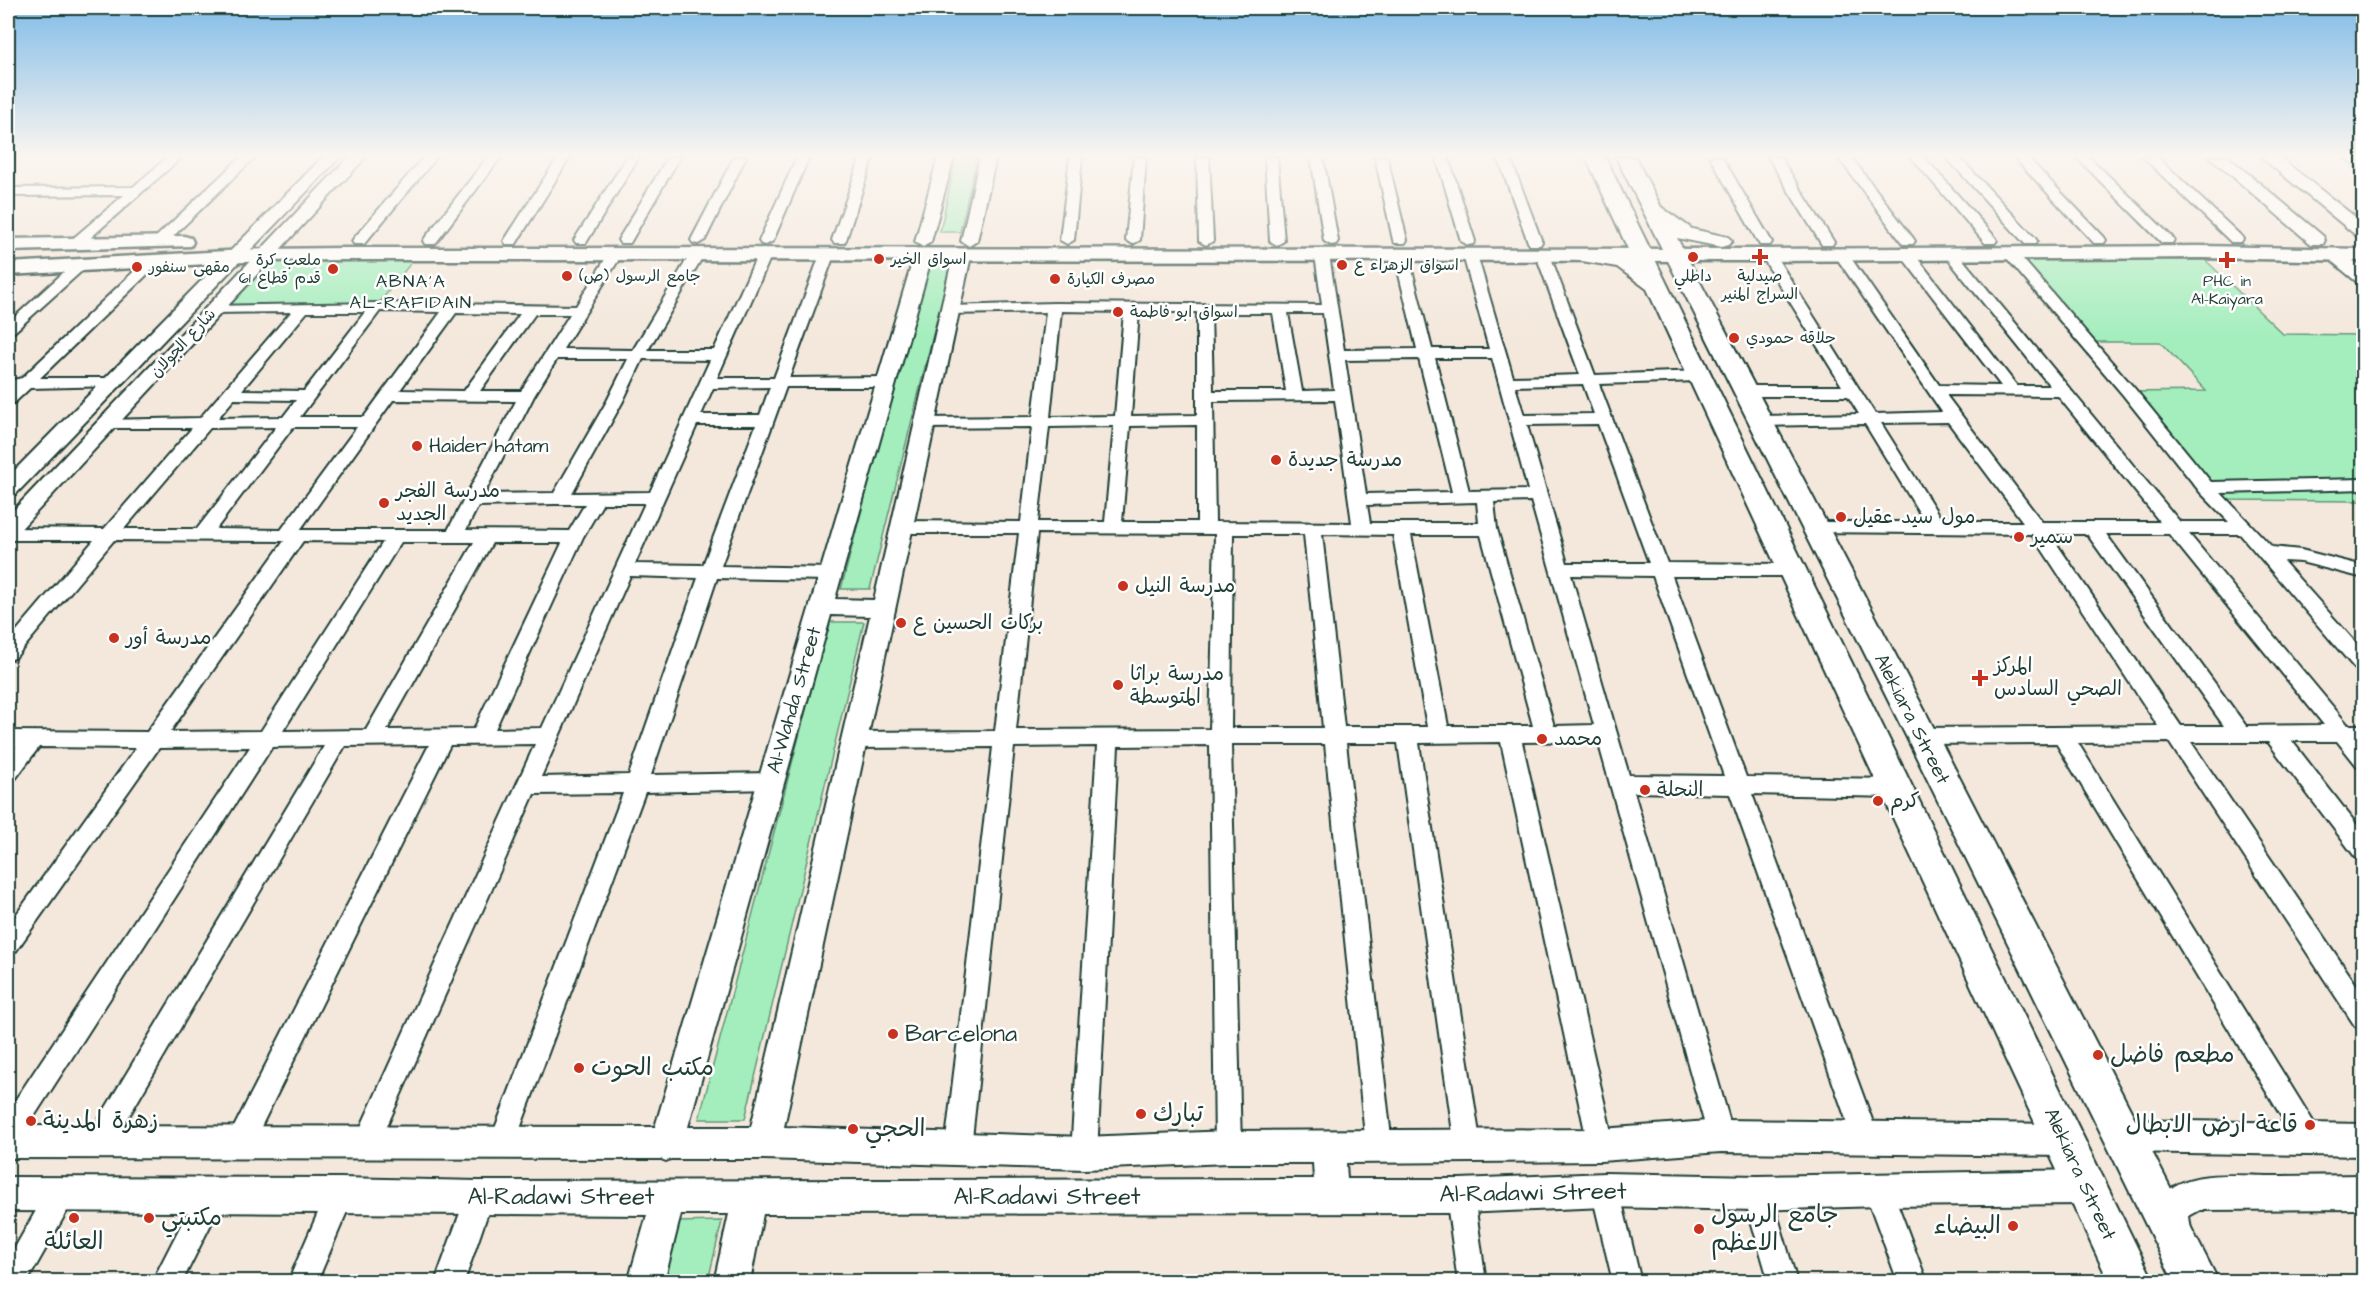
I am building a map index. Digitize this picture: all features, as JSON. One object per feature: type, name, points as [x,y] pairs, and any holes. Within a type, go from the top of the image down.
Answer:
[{"type":"main road","points":[[1583,248],[1611,235],[1629,217]]},
{"type":"main road","name":"Alekiara Street","points":[[1640,217],[1655,248],[1691,286],[1919,730],[2197,1281]]},
{"type":"main road","points":[[1651,217],[1685,234],[1726,248]]},
{"type":"main road","points":[[8,269],[234,257],[272,248],[359,241],[625,240],[667,248]]},
{"type":"main road","points":[[965,249],[1067,240],[1276,241],[1327,248]]},
{"type":"main road","points":[[8,245],[249,241],[272,248],[614,256],[667,248],[1834,248],[1907,247],[1990,240],[2041,245],[2364,255]]},
{"type":"main road","points":[[1907,247],[1950,253],[2010,253],[2041,245],[2099,240],[2364,240]]},
{"type":"main road","points":[[1583,248],[1624,262],[1657,286]]},
{"type":"main road","name":"Alekiara Street","points":[[1655,248],[1657,286],[2132,1281]]},
{"type":"main road","points":[[1691,286],[1697,264],[1726,248]]},
{"type":"main road","points":[[1850,690],[1865,697],[1881,700],[1899,693]]},
{"type":"main road","points":[[1866,723],[1874,717],[1886,715],[1901,717],[1919,730]]},
{"type":"street","points":[[75,244],[106,217]]},
{"type":"street","points":[[159,242],[185,217]]},
{"type":"street","name":"شارع الجولان","points":[[8,489],[273,217]]},
{"type":"street","name":"شارع الجولان","points":[[8,531],[301,217]]},
{"type":"street","points":[[359,241],[379,217]]},
{"type":"street","points":[[430,241],[448,217]]},
{"type":"street","points":[[511,241],[526,217]]},
{"type":"street","points":[[581,240],[595,217]]},
{"type":"street","points":[[625,240],[638,217]]},
{"type":"street","points":[[559,500],[615,401],[712,217]]},
{"type":"street","points":[[366,1144],[719,355],[778,217]]},
{"type":"street","points":[[502,1144],[637,784],[710,571],[844,217]]},
{"type":"street","name":"Al-Wahda Street","points":[[666,1144],[886,382],[931,217]]},
{"type":"street","points":[[764,1143],[901,527],[973,217]]},
{"type":"street","points":[[1067,240],[1069,217]]},
{"type":"street","points":[[1133,240],[1135,217]]},
{"type":"street","points":[[1205,217],[1206,241]]},
{"type":"street","points":[[1275,217],[1276,241]]},
{"type":"street","points":[[1324,217],[1330,309],[1362,529]]},
{"type":"street","points":[[1394,217],[1425,354],[1462,498]]},
{"type":"street","points":[[1460,217],[1721,1136]]},
{"type":"street","points":[[1527,217],[1660,569],[1865,1136]]},
{"type":"street","points":[[1750,217],[1938,528]]},
{"type":"street","points":[[1814,217],[1953,417],[2037,528],[2364,1018]]},
{"type":"street","points":[[1886,217],[2013,391]]},
{"type":"street","points":[[1970,217],[1990,240]]},
{"type":"street","points":[[2013,217],[2041,245]]},
{"type":"street","points":[[2077,217],[2099,240]]},
{"type":"street","points":[[2144,217],[2167,240]]},
{"type":"street","points":[[2213,217],[2236,239]]},
{"type":"street","points":[[2290,217],[2317,240]]},
{"type":"street","points":[[2345,217],[2364,232]]},
{"type":"street","points":[[1950,253],[2364,760]]},
{"type":"street","points":[[2010,253],[2129,392],[2206,488],[2245,528],[2364,666]]},
{"type":"street","points":[[2334,254],[2364,279]]},
{"type":"street","points":[[454,536],[526,396],[614,256]]},
{"type":"street","points":[[8,400],[153,261]]},
{"type":"street","points":[[8,330],[80,265]]},
{"type":"street","points":[[950,310],[1054,306],[1330,309]]},
{"type":"street","points":[[958,1148],[1054,306]]},
{"type":"street","points":[[1113,528],[1132,307]]},
{"type":"street","points":[[202,535],[376,308]]},
{"type":"street","points":[[1204,308],[1205,420],[1215,528],[1228,1147]]},
{"type":"street","points":[[214,309],[578,310]]},
{"type":"street","points":[[8,654],[302,309]]},
{"type":"street","points":[[8,944],[153,740],[368,422],[450,309]]},
{"type":"street","points":[[1280,309],[1295,395]]},
{"type":"street","points":[[468,396],[530,310]]},
{"type":"street","points":[[1337,356],[1498,353]]},
{"type":"street","points":[[551,354],[719,355]]},
{"type":"street","points":[[1506,382],[1700,376]]},
{"type":"street","points":[[707,382],[886,382]]},
{"type":"street","points":[[8,383],[111,383]]},
{"type":"street","points":[[1936,390],[2064,391]]},
{"type":"street","points":[[1744,391],[1853,391]]},
{"type":"street","points":[[229,394],[310,396]]},
{"type":"street","points":[[388,395],[526,396]]},
{"type":"street","points":[[1205,396],[1343,395]]},
{"type":"street","points":[[1760,421],[1953,417]]},
{"type":"street","points":[[1517,420],[1603,419]]},
{"type":"street","points":[[690,420],[767,420]]},
{"type":"street","points":[[925,423],[1205,420]]},
{"type":"street","points":[[108,423],[368,422]]},
{"type":"street","points":[[2206,488],[2364,484]]},
{"type":"street","points":[[1358,500],[1539,495]]},
{"type":"street","points":[[472,500],[655,497]]},
{"type":"street","points":[[1485,498],[1488,529],[1546,734]]},
{"type":"street","points":[[481,737],[574,537],[597,499]]},
{"type":"street","points":[[901,527],[1488,529]]},
{"type":"street","points":[[1814,528],[2245,528]]},
{"type":"street","points":[[2092,528],[2241,734]]},
{"type":"street","points":[[1312,529],[1379,1146]]},
{"type":"street","points":[[1401,529],[1439,735]]},
{"type":"street","points":[[8,531],[292,537],[574,537]]},
{"type":"street","points":[[8,1134],[396,536]]},
{"type":"street","points":[[372,737],[487,536]]},
{"type":"street","points":[[2266,552],[2321,560],[2335,567],[2364,572]]},
{"type":"street","points":[[1559,568],[1792,570]]},
{"type":"street","points":[[623,570],[831,574]]},
{"type":"street","points":[[821,607],[883,608]]},
{"type":"street","points":[[1919,730],[2062,735],[2364,733]]},
{"type":"street","points":[[854,740],[1606,733]]},
{"type":"street","points":[[1510,734],[1601,1145]]},
{"type":"street","points":[[2274,734],[2364,851]]},
{"type":"street","points":[[1407,735],[1468,1147]]},
{"type":"street","points":[[2062,735],[2310,1140]]},
{"type":"street","points":[[8,739],[153,740],[548,736]]},
{"type":"street","points":[[99,1143],[340,737]]},
{"type":"street","points":[[239,1144],[444,737]]},
{"type":"street","points":[[1084,1153],[1108,738]]},
{"type":"street","points":[[8,772],[34,739]]},
{"type":"street","points":[[526,786],[771,781]]},
{"type":"street","points":[[1620,783],[1896,788]]},
{"type":"street","points":[[8,1142],[764,1143],[1084,1153],[1228,1147],[1601,1145],[1721,1136],[2064,1140]]},
{"type":"street","points":[[2123,1136],[2364,1140]]},
{"type":"street","points":[[1328,1146],[1332,1196]]},
{"type":"street","name":"Al-Radawi Street","points":[[8,1194],[340,1194],[479,1198],[1460,1196],[1605,1190],[1757,1193],[2086,1187]]},
{"type":"street","points":[[1878,1189],[1913,1281]]},
{"type":"street","points":[[1605,1190],[1627,1281]]},
{"type":"street","points":[[2176,1239],[2170,1218],[2174,1208],[2189,1196],[2213,1192],[2364,1192]]},
{"type":"street","points":[[1757,1193],[1783,1281]]},
{"type":"street","points":[[11,1281],[61,1194]]},
{"type":"street","points":[[166,1281],[212,1194]]},
{"type":"street","points":[[302,1281],[340,1194]]},
{"type":"street","points":[[1460,1196],[1472,1281]]},
{"type":"street","points":[[646,1281],[669,1197]]},
{"type":"street","points":[[732,1281],[750,1197]]},
{"type":"street","points":[[449,1281],[479,1198]]},
{"type":"green space","points":[[943,217],[963,217],[960,232],[940,232]]},
{"type":"green space","name":"ملعب كرة قدم قطاع 61","points":[[418,254],[376,307],[224,308],[273,255]]},
{"type":"green space","points":[[2010,255],[2200,255],[2283,334],[2363,335],[2363,501],[2222,500],[2129,392],[2206,391],[2160,342],[2085,342]]},
{"type":"green space","points":[[927,261],[951,262],[870,589],[841,589]]},
{"type":"green space","points":[[829,622],[864,622],[745,1119],[699,1119]]},
{"type":"green space","points":[[722,1221],[708,1281],[660,1282],[675,1222]]},
{"type":"place","name":"داطلي","points":[[1693,257]]},
{"type":"place","name":"صيدلية السراج المنير","points":[[1760,257]]},
{"type":"place","name":"اسواق الخير","points":[[879,259]]},
{"type":"place","name":"PHC in Al-Kaiyara","points":[[2227,260]]},
{"type":"place","name":"اسواق الزهراء ع","points":[[1342,265]]},
{"type":"place","name":"مقهى سنفور","points":[[137,267]]},
{"type":"place","name":"ملعب كرة قدم قطاع 61","points":[[333,269]]},
{"type":"place","name":"جامع الرسول (ص)","points":[[567,276]]},
{"type":"place","name":"مصرف الكيارة","points":[[1055,279]]},
{"type":"place","name":"اسواق ابو فاطمة","points":[[1118,312]]},
{"type":"place","name":"حلاقه حمودي","points":[[1734,338]]},
{"type":"place","name":"Haider hatam","points":[[417,446]]},
{"type":"place","name":"مدرسة جديدة","points":[[1276,460]]},
{"type":"place","name":"مدرسة الفجر الجديد","points":[[384,503]]},
{"type":"place","name":"مول سيد عقيل","points":[[1841,517]]},
{"type":"place","name":"سمير","points":[[2019,537]]},
{"type":"place","name":"مدرسة النيل","points":[[1123,586]]},
{"type":"place","name":"بركات الحسين ع","points":[[901,623]]},
{"type":"place","name":"مدرسة أور","points":[[114,638]]},
{"type":"place","name":"المركز الصحي السادس","points":[[1980,678]]},
{"type":"place","name":"مدرسة براثا المتوسطة","points":[[1118,685]]},
{"type":"place","name":"محمد","points":[[1542,739]]},
{"type":"place","name":"النحلة","points":[[1645,790]]},
{"type":"place","name":"كرم","points":[[1878,801]]},
{"type":"place","name":"Barcelona","points":[[893,1034]]},
{"type":"place","name":"مطعم فاضل","points":[[2098,1055]]},
{"type":"place","name":"مكتب الحوت","points":[[579,1068]]},
{"type":"place","name":"تبارك","points":[[1141,1114]]},
{"type":"place","name":"زهرة المدينة","points":[[31,1121]]},
{"type":"place","name":"قاعة ارض الابطال","points":[[2310,1125]]},
{"type":"place","name":"الحجي","points":[[853,1129]]},
{"type":"place","name":"العائلة","points":[[74,1218]]},
{"type":"place","name":"مكتبتي","points":[[149,1218]]},
{"type":"place","name":"البيضاء","points":[[2013,1226]]},
{"type":"place","name":"جامع الرسول الاعظم","points":[[1699,1229]]},
{"type":"district","name":"ABNA'A AL-RAFIDAIN","points":[[411,291]]}]
